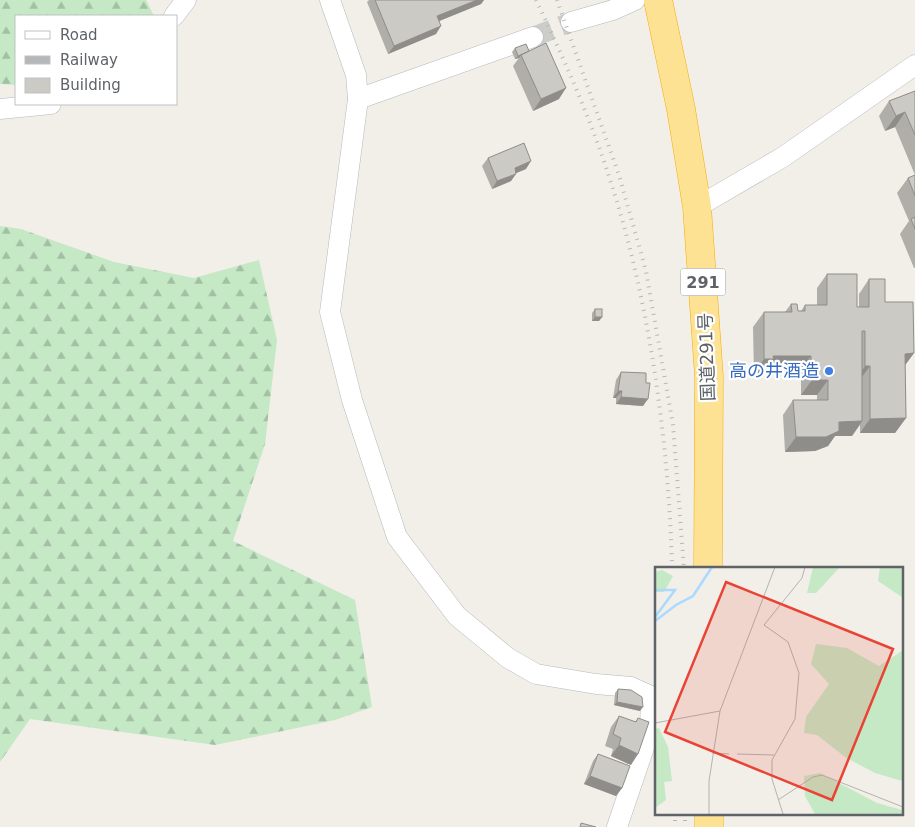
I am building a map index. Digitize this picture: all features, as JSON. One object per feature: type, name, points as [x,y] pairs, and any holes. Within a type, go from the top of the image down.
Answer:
[{"type":"highway","name":"国道291号","points":[[658,0],[681,109],[697,207],[709,377],[708,567]]},
{"type":"highway","points":[[709,814],[709,827]]},
{"type":"street","points":[[175,15],[186,0]]},
{"type":"street","points":[[330,0],[356,75],[358,99],[330,312],[352,400],[397,537],[457,616],[508,658],[536,674],[596,684],[631,687],[651,696],[650,730],[617,827]]},
{"type":"street","points":[[571,22],[613,10],[634,0]]},
{"type":"street","points":[[358,99],[533,37]]},
{"type":"street","points":[[697,207],[783,157],[915,65]]},
{"type":"street","points":[[0,109],[41,105]]},
{"type":"green space","points":[[0,0],[146,0],[154,15],[15,15],[15,85],[0,84]]},
{"type":"green space","points":[[0,226],[21,229],[114,262],[194,278],[259,260],[277,340],[265,444],[233,541],[355,600],[372,707],[335,720],[215,745],[30,719],[0,762]]},
{"type":"building","points":[[375,0],[477,0],[437,16],[441,26],[394,46]]},
{"type":"building","points":[[546,43],[566,88],[541,99],[521,55]]},
{"type":"building","points":[[526,44],[529,51],[518,56],[515,48]]},
{"type":"building","points":[[915,91],[915,135],[905,112],[896,116],[889,101]]},
{"type":"building","points":[[524,143],[531,161],[515,168],[516,174],[497,181],[488,158]]},
{"type":"building","points":[[915,175],[915,196],[908,178]]},
{"type":"building","points":[[915,217],[915,229],[911,219]]},
{"type":"building","points":[[827,274],[857,274],[857,307],[869,307],[869,279],[885,279],[885,302],[913,302],[914,353],[905,354],[906,418],[870,419],[870,366],[865,366],[865,331],[862,331],[862,421],[839,422],[839,431],[826,437],[796,437],[793,400],[828,400],[828,380],[812,380],[811,356],[773,356],[774,359],[764,359],[764,312],[792,312],[791,304],[797,304],[798,311],[805,311],[805,305],[827,305]]},
{"type":"building","points":[[595,309],[602,309],[602,317],[595,317]]},
{"type":"building","points":[[621,372],[646,373],[646,383],[650,383],[648,399],[621,397],[622,391],[618,391]]},
{"type":"building","points":[[618,689],[631,690],[642,697],[643,707],[617,702]]},
{"type":"building","points":[[619,716],[636,722],[638,718],[649,722],[638,754],[619,745],[621,738],[613,734]]},
{"type":"building","points":[[598,754],[630,766],[622,788],[590,776]]},
{"type":"building","points":[[581,823],[596,827],[580,827]]},
{"type":"tunnel","points":[[533,37],[571,22]]},
{"type":"railway","points":[[536,0],[568,69],[597,141],[626,234],[647,328],[662,425],[667,473],[672,567]]},
{"type":"railway","points":[[557,0],[619,175],[646,271],[673,425],[684,567]]},
{"type":"railway","points":[[675,814],[675,827]]},
{"type":"railway","points":[[685,814],[685,827]]},
{"type":"place","name":"高の井酒造","points":[[829,371]]}]
